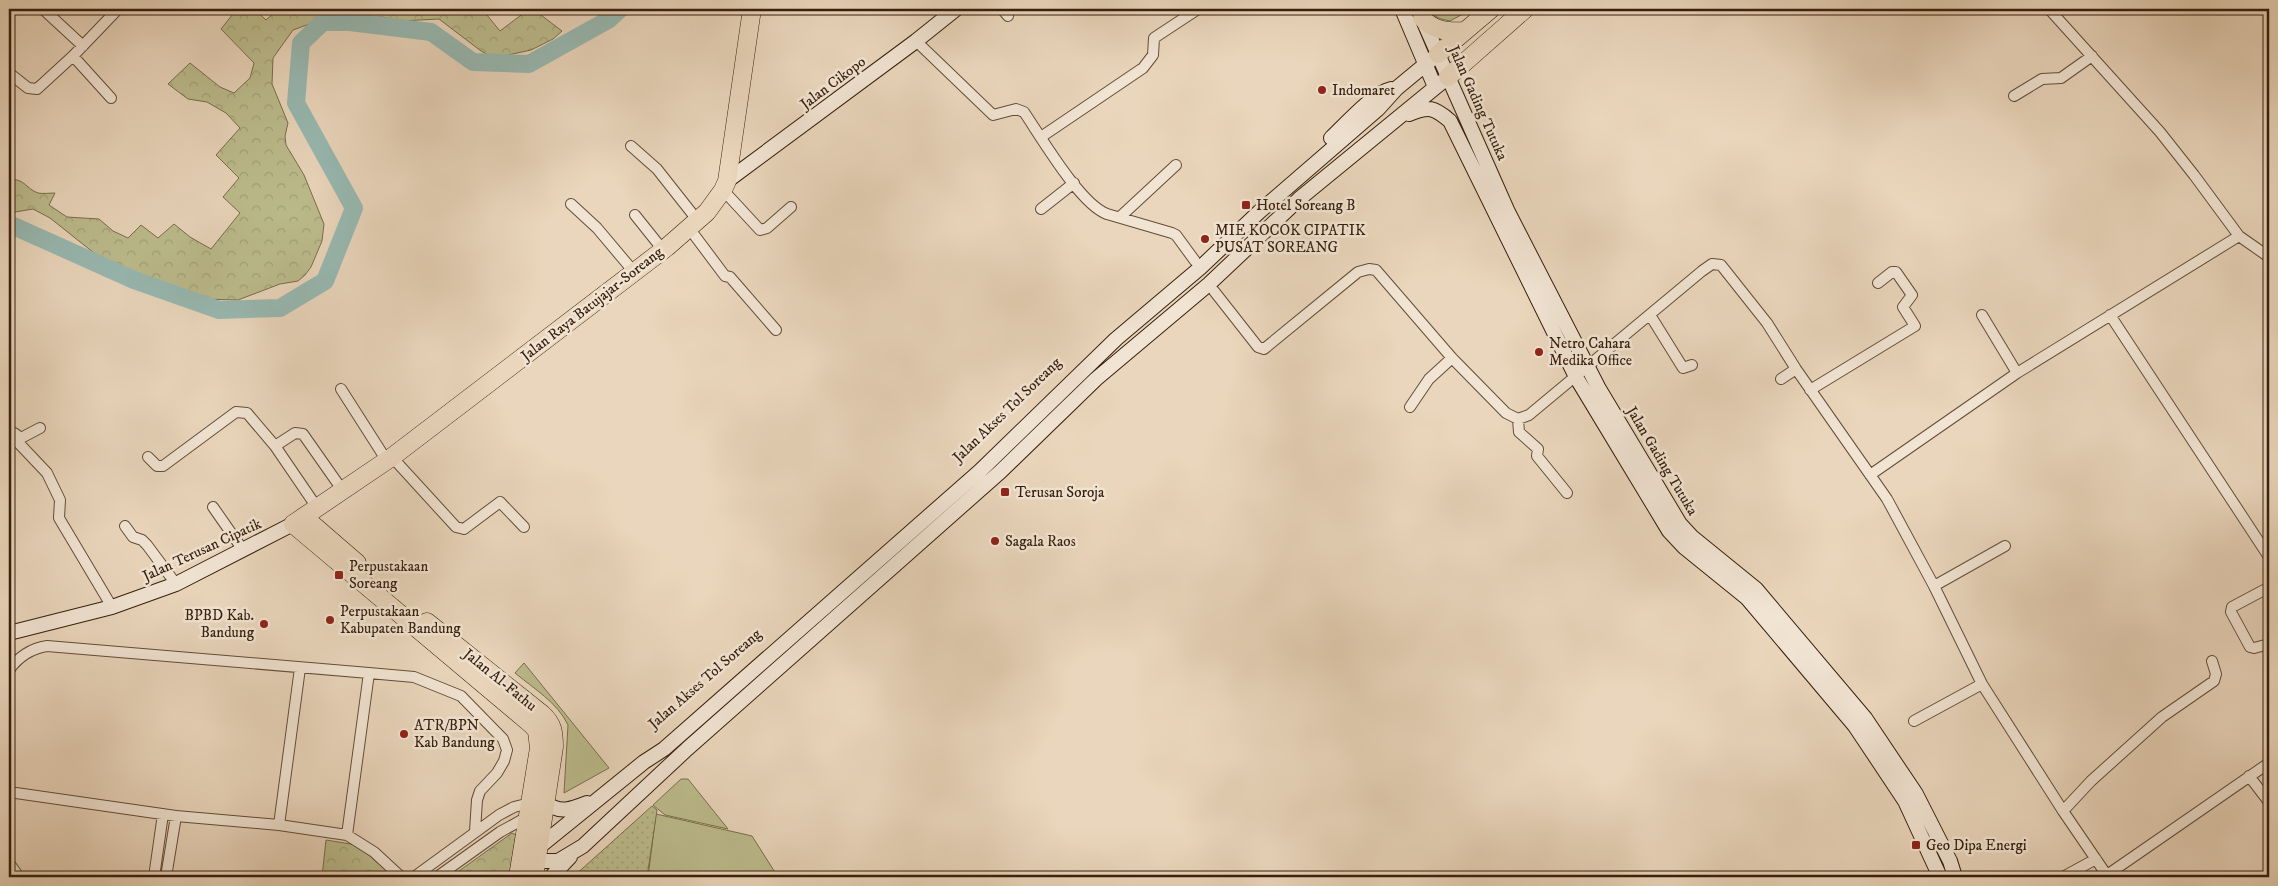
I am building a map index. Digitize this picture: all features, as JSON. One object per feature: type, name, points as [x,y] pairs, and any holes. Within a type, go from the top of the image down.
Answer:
[{"type":"highway","name":"Jalan Raya Batujajar-Soreang","points":[[305,517],[390,459],[663,250],[713,205],[725,185],[752,9]]},
{"type":"highway","points":[[1432,59],[1491,9]]},
{"type":"highway","points":[[1442,82],[1525,9]]},
{"type":"highway","points":[[1420,13],[1429,25],[1443,31],[1465,30]]},
{"type":"highway","name":"Jalan Al-Fathu","points":[[305,517],[419,623],[548,720],[554,731],[554,747],[537,809],[529,865]]},
{"type":"main road","name":"Jalan Cikopo","points":[[725,185],[956,9]]},
{"type":"main road","name":"Jalan Gading Tutuka","points":[[1402,9],[1432,59],[1508,212],[1630,443],[1680,524],[1688,533],[1756,589],[1866,718],[1916,794],[1950,861],[1954,877]]},
{"type":"main road","name":"Jalan Gading Tutuka","points":[[1420,13],[1432,59]]},
{"type":"main road","name":"Jalan Akses Tol Soreang","points":[[529,865],[605,795],[644,762],[664,749],[908,536],[980,471],[1113,336],[1200,268],[1259,212],[1378,109],[1397,88],[1432,59]]},
{"type":"main road","points":[[659,778],[670,775],[675,771],[795,667],[1008,476],[1124,354],[1209,284],[1293,204],[1442,82]]},
{"type":"main road","name":"Jalan Akses Tol Soreang","points":[[644,762],[656,744],[972,466],[1374,99],[1386,90],[1397,88]]},
{"type":"main road","name":"Jalan Gading Tutuka","points":[[1395,120],[1424,108],[1435,109],[1450,121],[1576,377],[1669,531],[1684,547],[1746,598],[1855,726],[1905,801],[1940,877]]},
{"type":"main road","points":[[551,877],[572,854],[659,778],[687,749],[916,548],[1090,390],[1214,291],[1295,214],[1383,140],[1395,120]]},
{"type":"main road","name":"Jalan Terusan Cipatik","points":[[9,633],[112,608],[176,584],[305,517]]},
{"type":"main road","points":[[908,536],[916,548]]},
{"type":"main road","points":[[537,809],[567,810],[605,795]]},
{"type":"main road","points":[[529,865],[558,861],[572,854]]},
{"type":"street","points":[[43,9],[83,46]]},
{"type":"street","points":[[1041,137],[1143,68],[1153,55],[1154,38],[1198,9]]},
{"type":"street","points":[[2049,9],[2160,132],[2239,236],[2269,257]]},
{"type":"street","points":[[9,73],[28,88],[36,89],[83,46],[114,10]]},
{"type":"street","points":[[916,41],[993,115],[999,115],[1016,109],[1024,112],[1074,183],[1097,208],[1176,235],[1195,261]]},
{"type":"street","points":[[73,56],[111,98]]},
{"type":"street","points":[[2014,96],[2042,79],[2061,78],[2092,56]]},
{"type":"street","points":[[631,146],[657,169],[694,224],[725,276],[730,278],[776,330]]},
{"type":"street","points":[[1120,217],[1176,165]]},
{"type":"street","points":[[1041,209],[1074,183]]},
{"type":"street","points":[[725,185],[760,230],[767,228],[791,208]]},
{"type":"street","points":[[571,204],[597,228],[634,272]]},
{"type":"street","points":[[636,215],[663,250]]},
{"type":"street","points":[[1870,475],[2017,373],[2239,236]]},
{"type":"street","points":[[1214,291],[1258,347],[1264,349],[1358,272],[1373,270],[1381,275],[1452,358],[1506,413],[1518,419],[1529,415],[1708,266],[1719,264],[1734,279],[1767,323],[1810,390],[1886,499],[1934,586],[1982,684],[2063,811],[2108,876],[2269,763]]},
{"type":"street","points":[[1810,390],[1913,329],[1914,323],[1903,307],[1912,295],[1896,272],[1892,272],[1878,283]]},
{"type":"street","points":[[1650,315],[1683,368],[1692,365]]},
{"type":"street","points":[[1982,315],[2017,373]]},
{"type":"street","points":[[2110,315],[2269,557]]},
{"type":"street","points":[[1410,407],[1429,379],[1452,358]]},
{"type":"street","points":[[1782,379],[1796,369]]},
{"type":"street","points":[[341,389],[390,459],[456,527],[464,529],[500,502],[524,528]]},
{"type":"street","points":[[148,457],[157,466],[163,466],[236,412],[248,413],[275,446],[305,517]]},
{"type":"street","points":[[1518,419],[1519,432],[1538,449],[1537,456],[1567,494]]},
{"type":"street","points":[[40,428],[22,438],[15,433],[10,436],[47,473],[60,500],[58,518],[112,608]]},
{"type":"street","points":[[275,446],[295,433],[303,434],[343,491]]},
{"type":"street","points":[[213,507],[243,550]]},
{"type":"street","points":[[125,526],[133,537],[142,540],[147,545],[176,584]]},
{"type":"street","points":[[1934,586],[2005,546]]},
{"type":"street","points":[[2264,590],[2230,609],[2250,647],[2254,648],[2269,644]]},
{"type":"street","points":[[9,670],[17,660],[33,650],[47,646],[414,677],[461,696],[503,739],[507,750],[504,762],[497,773],[480,790],[476,800],[475,831]]},
{"type":"street","points":[[2063,811],[2091,781],[2162,717],[2214,680],[2216,674],[2212,661]]},
{"type":"street","points":[[279,825],[300,668]]},
{"type":"street","points":[[347,835],[369,673]]},
{"type":"street","points":[[1914,721],[1982,684]]},
{"type":"street","points":[[2249,776],[2269,802]]},
{"type":"street","points":[[9,792],[176,816],[279,825],[347,835],[374,852],[401,877]]},
{"type":"street","points":[[414,877],[505,811],[537,809]]},
{"type":"street","points":[[437,877],[500,832],[537,809]]},
{"type":"street","points":[[154,877],[163,814]]},
{"type":"street","points":[[166,877],[176,816]]},
{"type":"street","points":[[2063,877],[2096,859]]},
{"type":"street","points":[[9,864],[19,877]]},
{"type":"green space","points":[[237,9],[254,9],[266,20],[278,9],[283,9],[287,13],[294,9],[482,9],[500,31],[529,9],[533,9],[562,31],[553,39],[531,50],[494,58],[481,51],[439,19],[400,21],[382,17],[365,18],[342,10],[328,11],[315,22],[293,30],[273,58],[272,84],[288,123],[285,136],[286,145],[304,175],[324,224],[322,241],[311,267],[298,281],[280,284],[238,300],[201,299],[161,288],[126,273],[94,253],[50,218],[33,209],[9,213],[9,179],[15,179],[38,193],[55,193],[49,205],[67,217],[99,219],[113,231],[128,238],[141,225],[158,238],[174,224],[190,237],[211,249],[240,213],[223,197],[239,178],[216,155],[240,128],[226,113],[207,102],[188,99],[168,84],[190,63],[220,87],[234,93],[250,78],[254,63],[221,29]]},
{"type":"green space","points":[[1438,9],[1472,9],[1450,21],[1431,14]]},
{"type":"green space","points":[[524,663],[609,768],[564,793],[568,725],[552,703],[515,673]]},
{"type":"green space","points":[[681,779],[688,779],[728,829],[665,815],[653,805]]},
{"type":"green space","points":[[652,806],[657,810],[647,877],[573,877]]},
{"type":"green space","points":[[656,814],[752,836],[778,877],[648,877]]},
{"type":"green space","points":[[512,833],[516,835],[509,877],[452,876]]},
{"type":"green space","points":[[326,840],[357,845],[395,877],[322,877]]},
{"type":"waterway","points":[[9,224],[134,280],[219,310],[280,308],[325,281],[354,208],[296,103],[301,43],[323,22],[350,22],[431,32],[473,62],[529,64],[608,20],[620,9]]},
{"type":"place","name":"Indomaret","points":[[1322,90]]},
{"type":"place","name":"Hotel Soreang B","points":[[1246,205]]},
{"type":"place","name":"MIE KOCOK CIPATIK PUSAT SOREANG","points":[[1205,239]]},
{"type":"place","name":"Netro Cahara Medika Office","points":[[1539,352]]},
{"type":"place","name":"Terusan Soroja","points":[[1005,492]]},
{"type":"place","name":"Sagala Raos","points":[[995,541]]},
{"type":"place","name":"Perpustakaan Soreang","points":[[339,575]]},
{"type":"place","name":"Perpustakaan Kabupaten Bandung","points":[[330,620]]},
{"type":"place","name":"BPBD Kab. Bandung","points":[[264,624]]},
{"type":"place","name":"ATR/BPN Kab Bandung","points":[[404,734]]},
{"type":"place","name":"Geo Dipa Energi","points":[[1916,845]]}]
